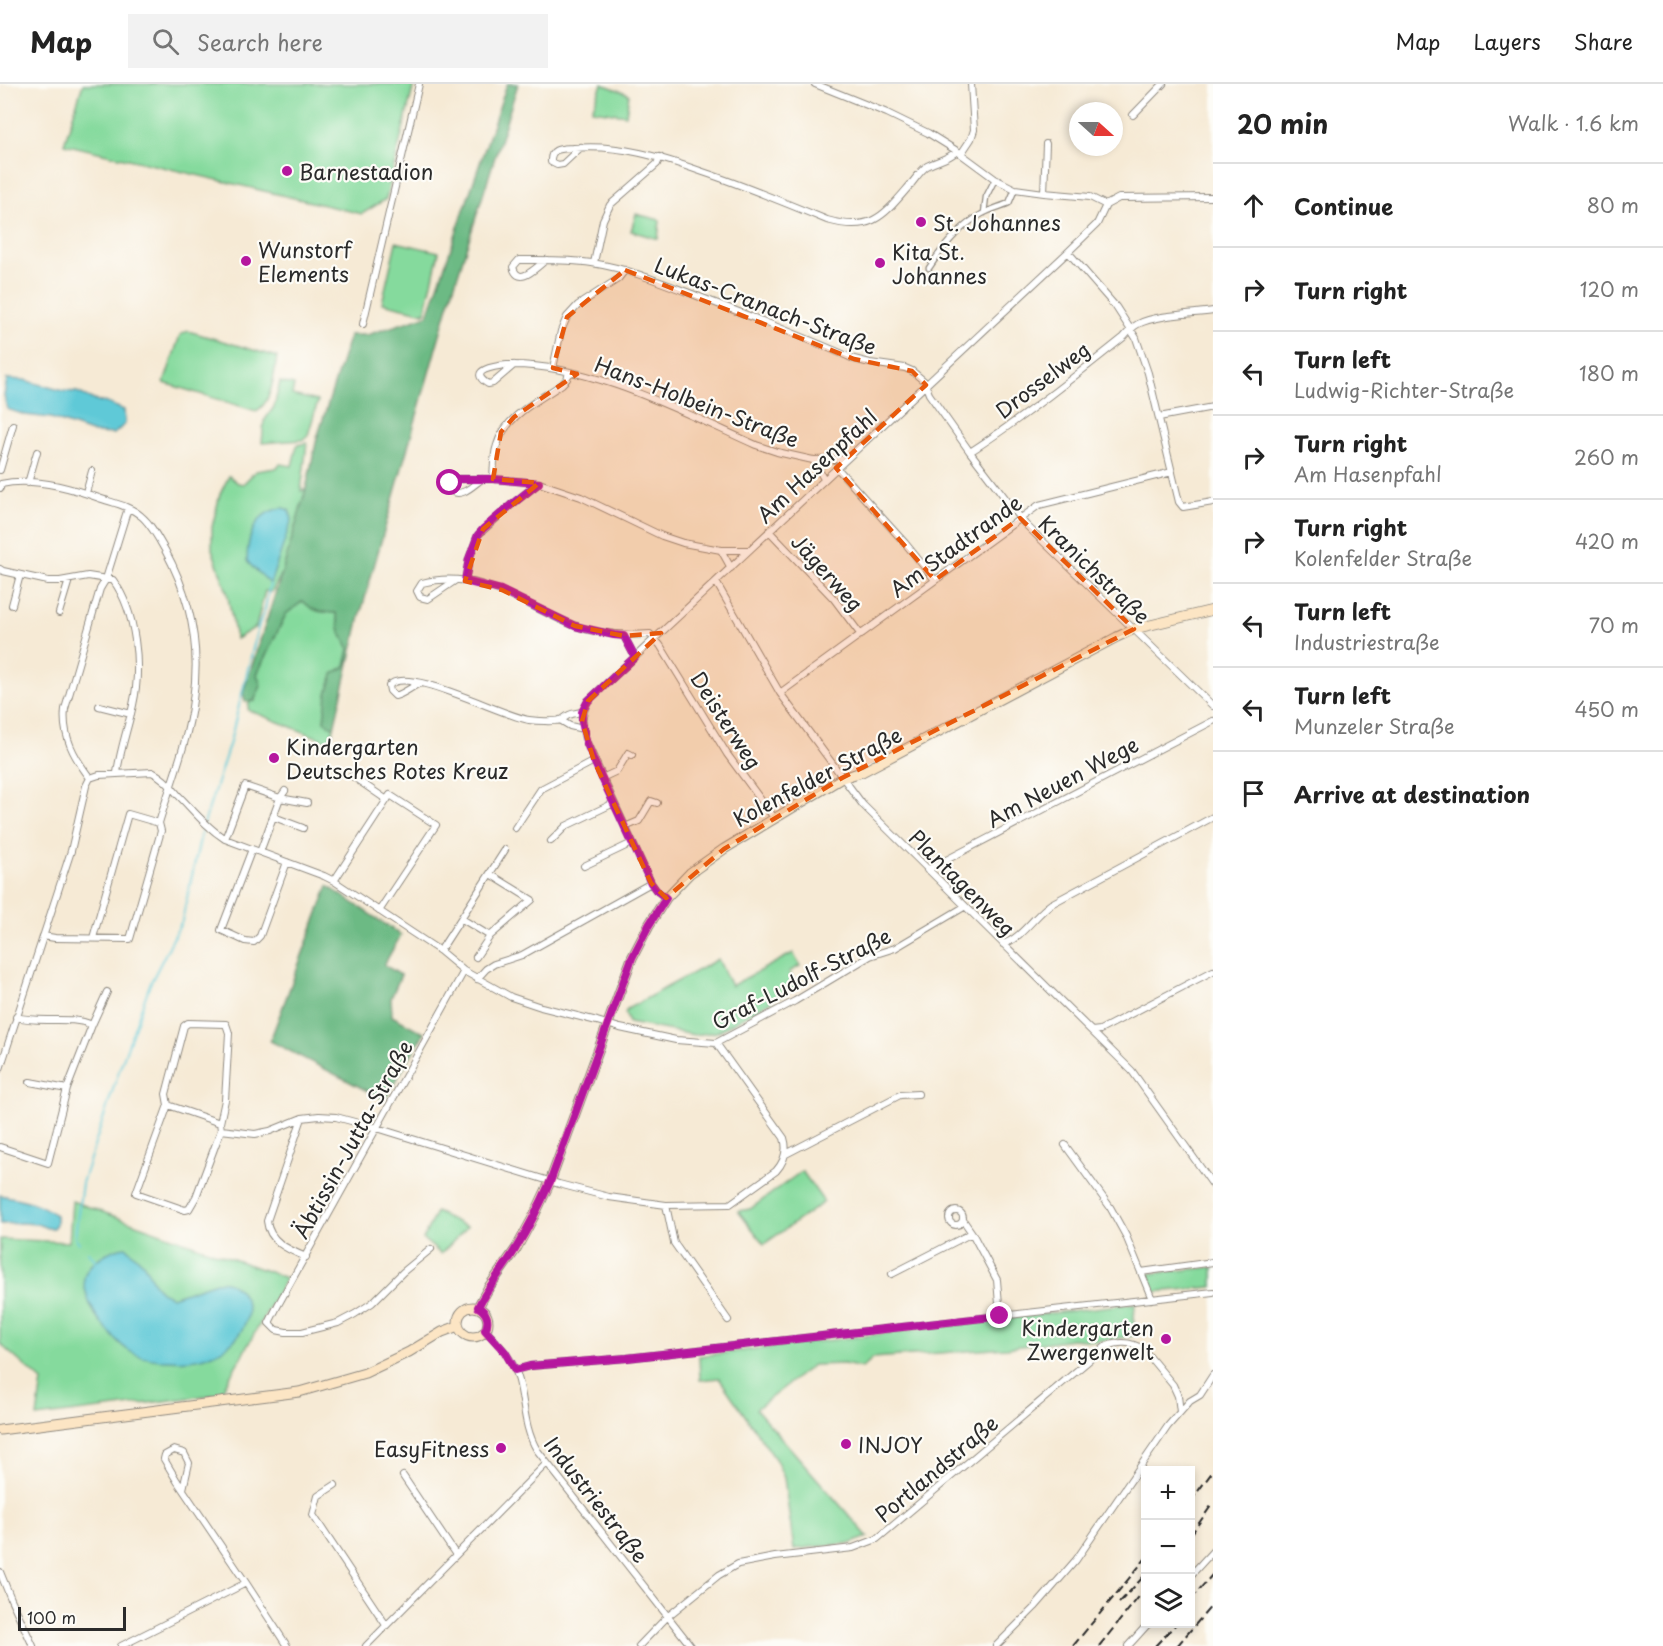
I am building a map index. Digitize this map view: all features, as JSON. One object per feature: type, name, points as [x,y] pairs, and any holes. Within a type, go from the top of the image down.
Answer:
[{"type":"main road","name":"Kolenfelder Straße","points":[[478,1307],[536,1214],[550,1182],[632,958],[649,925],[678,883],[738,839],[842,778],[862,772],[1134,628],[1213,610]]},
{"type":"main road","points":[[468,1307],[478,1307],[487,1317],[485,1330],[482,1334],[473,1337],[464,1334],[458,1326],[460,1312],[468,1307]]},
{"type":"main road","points":[[0,1430],[299,1392],[365,1373],[409,1352],[442,1332],[458,1326]]},
{"type":"street","points":[[363,324],[419,84]]},
{"type":"street","points":[[815,84],[887,113],[928,133],[959,152],[995,179],[1015,189],[1044,194],[1090,197],[1106,205],[1119,198],[1213,197]]},
{"type":"street","points":[[581,147],[563,164],[557,165],[551,162],[553,151],[557,149],[581,147],[600,146],[660,157],[735,182],[839,224],[872,221],[887,212],[926,167],[959,152],[971,140],[974,130],[971,84]]},
{"type":"street","points":[[1133,116],[1163,84]]},
{"type":"street","points":[[1044,194],[1046,144]]},
{"type":"street","points":[[594,263],[603,220],[610,205],[657,164],[660,157]]},
{"type":"street","points":[[984,213],[986,197],[995,179]]},
{"type":"street","points":[[929,268],[938,254],[971,220],[1009,203],[1015,189]]},
{"type":"street","name":"Am Hasenpfahl","points":[[582,712],[594,695],[1097,224],[1106,205]]},
{"type":"street","points":[[1068,252],[1103,291],[1136,338],[1148,374],[1179,502],[1183,507],[1213,502]]},
{"type":"street","name":"Lukas-Cranach-Straße","points":[[546,260],[525,276],[519,276],[514,272],[513,267],[519,260],[561,259],[625,270],[764,322],[854,359],[912,371],[924,381],[926,386]]},
{"type":"street","name":"Lukas-Cranach-Straße","points":[[553,368],[561,331],[567,317],[578,305],[618,279],[625,270]]},
{"type":"street","points":[[1131,328],[1144,322],[1213,311]]},
{"type":"street","name":"Drosselweg","points":[[970,452],[1047,398],[1124,337],[1131,328]]},
{"type":"street","name":"Hans-Holbein-Straße","points":[[514,365],[493,382],[488,384],[483,381],[481,375],[487,367],[514,365],[553,368],[622,387],[777,452],[813,460],[846,459]]},
{"type":"street","name":"Hans-Holbein-Straße","points":[[493,479],[496,447],[501,432],[514,417],[562,384],[569,372]]},
{"type":"street","name":"Kranichstraße","points":[[926,386],[929,394],[970,452],[1020,518],[1213,706]]},
{"type":"street","points":[[1159,417],[1213,407]]},
{"type":"street","points":[[0,470],[13,425]]},
{"type":"street","points":[[28,483],[37,452]]},
{"type":"street","name":"Hans-Holbein-Straße","points":[[813,460],[824,479]]},
{"type":"street","points":[[837,468],[905,543],[934,580]]},
{"type":"street","points":[[86,493],[92,471]]},
{"type":"street","name":"Am Stadtrande","points":[[780,693],[1039,505],[1172,472]]},
{"type":"street","points":[[482,479],[460,494],[455,494],[449,487],[454,479],[482,479],[493,479],[539,483],[581,497],[662,536],[683,543],[721,550],[749,550]]},
{"type":"street","points":[[0,485],[11,482],[55,485],[86,493],[128,508],[142,516],[175,568],[184,592],[192,627],[196,660],[194,700],[182,749],[159,823],[161,831],[130,939],[43,936]]},
{"type":"street","points":[[465,581],[469,559],[478,535],[539,483]]},
{"type":"street","points":[[0,1069],[71,851],[86,786],[90,778],[74,755],[65,728],[65,708],[100,589],[106,579],[128,508]]},
{"type":"street","name":"Jägerweg","points":[[770,531],[834,600],[861,635]]},
{"type":"street","points":[[721,550],[730,568]]},
{"type":"street","points":[[0,569],[48,581],[88,576],[113,580],[120,590],[135,641],[137,678],[117,773]]},
{"type":"street","points":[[12,605],[21,575]]},
{"type":"street","points":[[456,580],[428,599],[420,597],[417,591],[422,583],[445,579],[456,580],[465,581],[501,590],[575,626],[614,635],[650,634],[655,638]]},
{"type":"street","points":[[59,613],[69,580]]},
{"type":"street","name":"Plantagenweg","points":[[716,582],[780,693],[863,805],[1132,1071],[1213,1185]]},
{"type":"street","points":[[624,636],[635,657]]},
{"type":"street","name":"Deisterweg","points":[[655,638],[727,754],[775,819]]},
{"type":"street","points":[[421,683],[530,720],[560,720],[571,714],[582,712],[582,729],[594,761],[651,883],[666,898]]},
{"type":"street","points":[[99,706],[131,714]]},
{"type":"street","points":[[560,720],[582,729]]},
{"type":"street","name":"Am Neuen Wege","points":[[927,870],[1213,721]]},
{"type":"street","points":[[602,778],[617,771],[628,753],[632,755]]},
{"type":"street","points":[[515,828],[541,789],[594,761]]},
{"type":"street","name":"Graf-Ludolf-Straße","points":[[90,778],[99,774],[152,772],[157,774],[208,827],[225,838],[334,881],[440,951],[464,971],[511,997],[608,1025],[676,1040],[716,1042],[795,1001],[870,956],[895,948],[964,907]]},
{"type":"street","points":[[352,776],[387,800]]},
{"type":"street","points":[[225,838],[245,786],[280,798],[307,803]]},
{"type":"street","points":[[260,852],[280,798],[285,791]]},
{"type":"street","points":[[334,881],[390,795],[436,825],[379,911]]},
{"type":"street","points":[[625,827],[639,821],[651,801],[657,803]]},
{"type":"street","points":[[551,842],[567,825],[614,804]]},
{"type":"street","points":[[93,938],[128,814],[159,823]]},
{"type":"street","points":[[1003,944],[1011,942],[1051,904],[1213,817]]},
{"type":"street","points":[[273,818],[303,828]]},
{"type":"street","points":[[584,866],[632,843]]},
{"type":"street","points":[[252,849],[221,930],[245,941],[254,942],[260,936],[287,862]]},
{"type":"street","points":[[440,951],[505,850]]},
{"type":"street","points":[[476,957],[490,936],[532,900],[490,874]]},
{"type":"street","points":[[477,979],[494,964],[522,955],[651,883]]},
{"type":"street","points":[[462,919],[490,936]]},
{"type":"street","name":"Äbtissin-Jutta-Straße","points":[[430,1249],[372,1303],[338,1323],[302,1332],[286,1332],[276,1330],[269,1323],[464,971]]},
{"type":"street","points":[[1092,1032],[1100,1030],[1213,971]]},
{"type":"street","points":[[0,1147],[48,1163],[67,1089],[107,992]]},
{"type":"street","points":[[16,1017],[28,1020],[83,1021],[92,1025]]},
{"type":"street","points":[[188,1023],[226,1024],[229,1033],[225,1100],[220,1126],[196,1197],[189,1209],[185,1210],[136,1193],[168,1105],[166,1094],[184,1026],[188,1023]]},
{"type":"street","points":[[168,1105],[220,1126],[255,1134],[270,1131],[302,1118],[319,1116],[336,1118],[377,1128],[550,1182],[609,1197],[666,1205],[730,1204],[777,1172],[786,1154],[786,1145],[784,1138],[716,1042]]},
{"type":"street","points":[[30,1082],[67,1089]]},
{"type":"street","points":[[786,1154],[900,1095],[918,1094]]},
{"type":"street","points":[[302,1118],[267,1221],[268,1228],[276,1241],[287,1249],[306,1257]]},
{"type":"street","points":[[1065,1145],[1110,1208],[1126,1236],[1152,1299]]},
{"type":"street","points":[[666,1205],[674,1243],[728,1320]]},
{"type":"street","points":[[963,1220],[997,1280],[1000,1316]]},
{"type":"street","points":[[891,1274],[972,1233]]},
{"type":"street","points":[[1141,1272],[1213,1262]]},
{"type":"street","points":[[515,1370],[530,1366],[627,1358],[1213,1292]]},
{"type":"street","name":"Industriestraße","points":[[485,1330],[505,1352],[515,1370],[530,1439],[691,1646]]},
{"type":"street","name":"Portlandstraße","points":[[667,1617],[719,1575],[738,1564],[775,1557],[853,1548],[877,1539],[1105,1347],[1116,1342],[1128,1342],[1144,1350],[1173,1385],[1178,1396],[1180,1412]]},
{"type":"street","points":[[996,1646],[1077,1560],[1148,1454],[1180,1412],[1190,1401],[1200,1395],[1213,1375]]},
{"type":"street","points":[[183,1489],[189,1462],[184,1453],[174,1450],[165,1455],[164,1459],[183,1489],[287,1646]]},
{"type":"street","points":[[366,1646],[547,1463]]},
{"type":"street","points":[[403,1476],[456,1555]]},
{"type":"street","points":[[335,1485],[318,1496],[313,1515],[386,1625]]},
{"type":"street","points":[[1193,1574],[1213,1551]]},
{"type":"street","points":[[0,1572],[33,1646]]},
{"type":"street","points":[[122,1646],[246,1583]]},
{"type":"street","points":[[639,1646],[667,1617]]},
{"type":"street","points":[[1128,1646],[1144,1628]]},
{"type":"highlighted area","points":[[625,270],[854,359],[912,371],[926,385],[836,468],[935,580],[1020,518],[1134,629],[842,778],[724,849],[666,898],[651,883],[594,761],[582,721],[588,701],[661,633],[624,636],[575,626],[502,590],[465,581],[483,529],[539,483],[493,479],[501,432],[514,417],[577,374],[553,368],[567,317]]},
{"type":"green space","name":"Barnestadion","points":[[83,84],[414,84],[386,199],[362,214],[64,144]]},
{"type":"green space","points":[[507,84],[518,84],[448,306],[361,612],[334,728],[324,721],[327,694],[333,674],[346,666],[349,649],[340,631],[336,613],[318,611],[303,601],[286,614],[257,674],[261,686],[254,701],[245,702],[243,693],[282,573],[306,489],[317,438],[350,335],[367,335],[428,315]]},
{"type":"green space","points":[[602,84],[629,94],[626,115],[592,110]]},
{"type":"green space","points":[[636,214],[660,220],[658,239],[631,231]]},
{"type":"green space","points":[[396,242],[439,252],[425,313],[382,303]]},
{"type":"green space","points":[[188,331],[277,357],[266,402],[256,411],[164,383],[180,335]]},
{"type":"green space","points":[[280,382],[294,385],[292,395],[318,401],[308,435],[302,440],[262,443],[264,421],[274,407]]},
{"type":"green space","points":[[307,443],[301,491],[306,489],[282,573],[272,592],[265,591],[256,627],[236,639],[227,592],[212,549],[212,527],[220,494],[229,476],[243,484],[256,471],[276,468],[280,464],[292,466],[297,445]]},
{"type":"green space","points":[[303,601],[318,611],[336,613],[340,631],[349,649],[324,721],[334,728],[329,742],[248,710],[249,702],[255,701],[257,674],[286,614]]},
{"type":"green space","points":[[328,886],[401,935],[384,965],[401,975],[391,998],[392,1016],[424,1033],[385,1100],[270,1041]]},
{"type":"green space","points":[[793,953],[800,966],[789,972],[797,987],[717,1032],[694,1035],[629,1023],[625,1013],[627,1009],[718,959],[731,986]]},
{"type":"green space","points":[[802,1171],[824,1202],[764,1244],[738,1211],[750,1209]]},
{"type":"green space","points":[[72,1201],[286,1278],[220,1394],[37,1417],[42,1381],[0,1344],[0,1239],[69,1242]]},
{"type":"green space","points":[[436,1212],[467,1227],[441,1254],[423,1239]]},
{"type":"green space","points":[[1213,1267],[1213,1287],[1153,1292],[1146,1274]]},
{"type":"green space","points":[[1135,1303],[1133,1336],[1098,1341],[1072,1339],[1006,1348],[873,1358],[862,1368],[844,1364],[813,1365],[756,1409],[868,1537],[852,1543],[794,1549],[784,1478],[776,1460],[719,1378],[700,1380],[699,1356]]},
{"type":"water","points":[[7,379],[24,380],[63,391],[77,392],[107,403],[124,410],[125,424],[114,434],[94,433],[51,418],[25,415],[7,409],[4,396]]},
{"type":"water","points":[[283,508],[289,510],[292,519],[270,584],[247,561],[249,543],[259,520],[273,510]]},
{"type":"water","points":[[0,1195],[44,1207],[56,1216],[56,1224],[53,1228],[47,1228],[37,1224],[0,1224]]},
{"type":"water","points":[[126,1247],[143,1263],[161,1292],[172,1297],[216,1282],[227,1282],[235,1286],[244,1298],[248,1309],[246,1321],[237,1337],[216,1353],[187,1360],[146,1358],[124,1347],[96,1315],[90,1304],[84,1280],[88,1269],[96,1260],[114,1250]]},
{"type":"waterway","points":[[79,1243],[75,1237],[82,1183],[150,984],[182,921],[202,830],[230,742],[270,584]]},
{"type":"waterway","points":[[88,1252],[96,1261]]},
{"type":"railway","points":[[1195,1495],[1213,1471]]},
{"type":"railway","points":[[1195,1529],[1213,1503]]},
{"type":"railway","points":[[1073,1646],[1141,1564]]},
{"type":"railway","points":[[1195,1594],[1213,1574]]},
{"type":"railway","points":[[1119,1603],[1141,1579]]},
{"type":"railway","points":[[1099,1646],[1141,1594]]},
{"type":"railway","points":[[1177,1646],[1213,1604]]},
{"type":"railway","points":[[1155,1646],[1172,1628]]},
{"type":"place","name":"Barnestadion","points":[[287,171]]},
{"type":"place","name":"St. Johannes","points":[[921,222]]},
{"type":"place","name":"Wunstorf Elements","points":[[246,261]]},
{"type":"place","name":"Kita St. Johannes","points":[[880,263]]},
{"type":"place","name":"Kindergarten Deutsches Rotes Kreuz","points":[[274,758]]},
{"type":"place","name":"Kindergarten Zwergenwelt","points":[[1166,1339]]},
{"type":"place","name":"INJOY","points":[[846,1444]]},
{"type":"place","name":"EasyFitness","points":[[501,1448]]},
{"type":"route","points":[[450,483],[454,479],[493,479],[539,483],[478,535],[469,559],[465,581],[501,590],[575,626],[624,636],[635,657],[588,701],[582,712],[582,729],[651,883],[666,898],[632,958],[578,1109],[536,1214],[478,1307],[487,1317],[485,1330],[509,1356],[515,1370],[530,1366],[627,1358],[1000,1316]]}]
